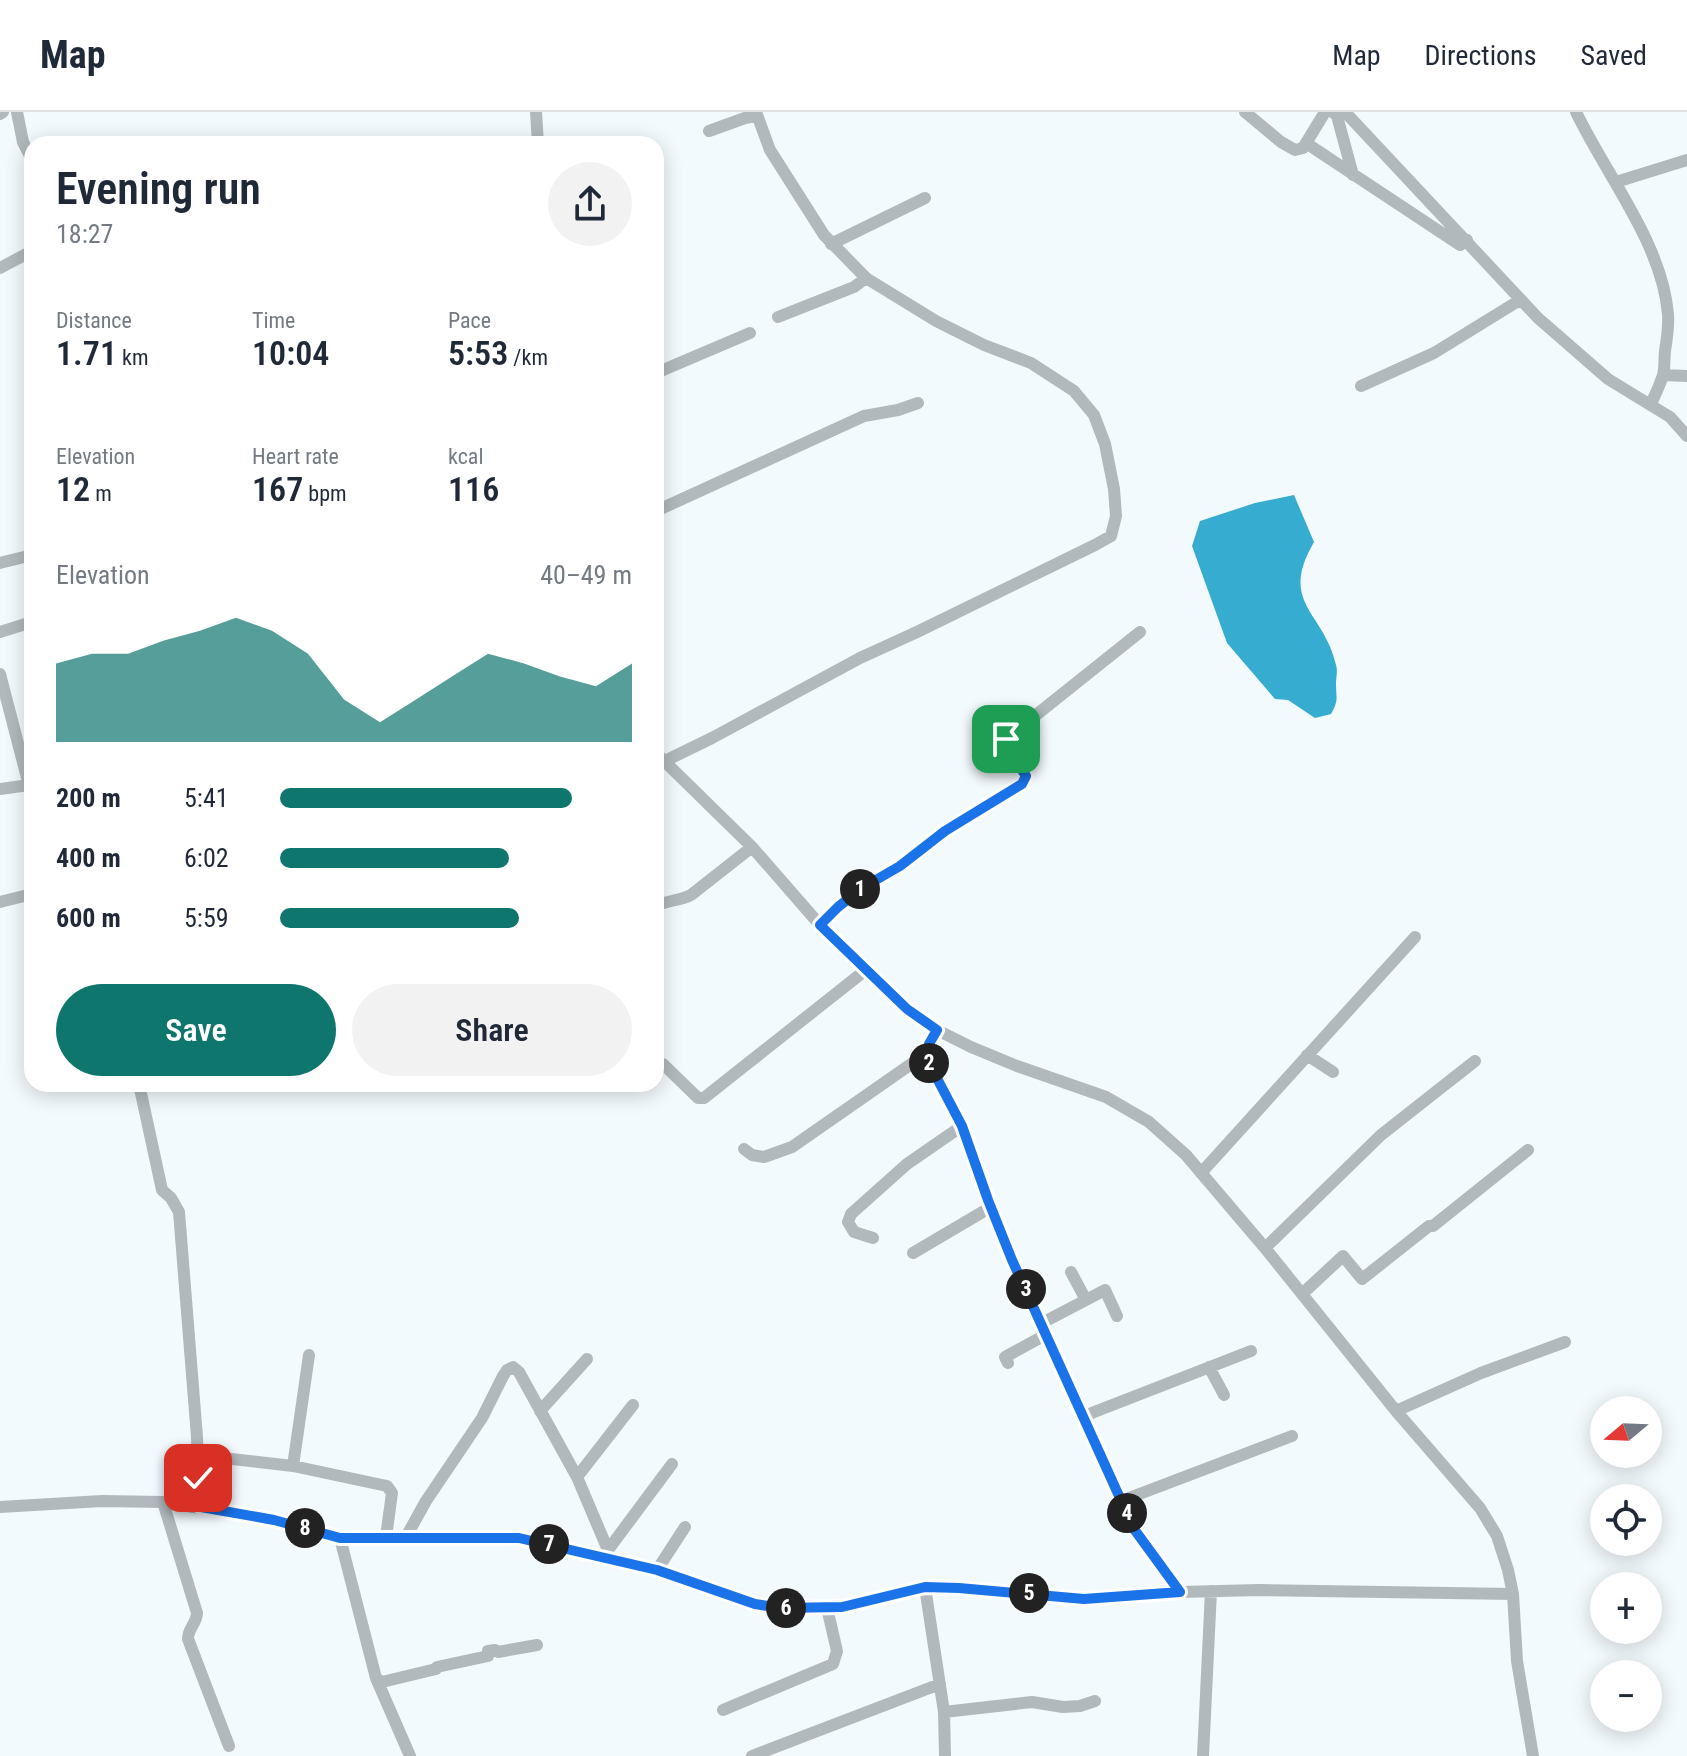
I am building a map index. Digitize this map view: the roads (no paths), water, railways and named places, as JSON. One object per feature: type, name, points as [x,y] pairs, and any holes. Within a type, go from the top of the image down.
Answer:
[{"type":"street","points":[[17,112],[24,144]]},
{"type":"street","points":[[534,136],[536,112]]},
{"type":"street","points":[[1245,112],[1295,150],[1303,148],[1325,112]]},
{"type":"street","points":[[1333,112],[1337,116],[1353,175]]},
{"type":"street","points":[[1345,112],[1520,300],[1568,346],[1608,379],[1670,417],[1687,436]]},
{"type":"street","points":[[1576,112],[1616,182],[1656,264],[1665,297],[1668,329],[1663,375],[1651,404]]},
{"type":"street","points":[[664,756],[723,733],[860,658],[1111,536],[1116,516],[1105,444],[1094,415],[1074,391],[1031,363],[984,345],[936,321],[866,278],[831,244],[770,150],[756,114],[709,131]]},
{"type":"street","points":[[1306,143],[1460,245],[1467,240]]},
{"type":"street","points":[[1616,182],[1687,160]]},
{"type":"street","points":[[831,244],[925,198]]},
{"type":"street","points":[[0,268],[24,255]]},
{"type":"street","points":[[778,317],[854,287],[866,278]]},
{"type":"street","points":[[1361,386],[1434,353],[1520,300]]},
{"type":"street","points":[[664,370],[750,333]]},
{"type":"street","points":[[1663,375],[1687,376]]},
{"type":"street","points":[[664,507],[864,416],[918,403]]},
{"type":"street","points":[[0,563],[24,557]]},
{"type":"street","points":[[0,632],[24,624]]},
{"type":"street","points":[[820,925],[862,888],[900,866],[945,831],[1022,784],[1026,776],[1007,748],[1006,739],[1140,632]]},
{"type":"street","points":[[0,674],[24,768]]},
{"type":"street","points":[[664,760],[752,847],[820,925],[907,1009],[937,1030],[971,1047],[1106,1097],[1149,1122],[1186,1155],[1396,1411],[1480,1508],[1497,1536],[1513,1594],[1517,1661],[1533,1756]]},
{"type":"street","points":[[0,789],[24,791]]},
{"type":"street","points":[[664,902],[691,895],[752,847]]},
{"type":"street","points":[[1,904],[24,897]]},
{"type":"street","points":[[1201,1173],[1415,937]]},
{"type":"street","points":[[664,1065],[698,1098],[704,1098],[867,969]]},
{"type":"street","points":[[937,1030],[927,1053],[962,1126],[1012,1260],[1141,1541],[1180,1592]]},
{"type":"street","points":[[744,1149],[752,1155],[764,1157],[792,1147],[927,1053]]},
{"type":"street","points":[[1307,1055],[1333,1072]]},
{"type":"street","points":[[1265,1248],[1381,1135],[1475,1061]]},
{"type":"street","points":[[141,1092],[162,1190],[179,1212],[201,1507]]},
{"type":"street","points":[[873,1238],[854,1232],[848,1222],[851,1214],[907,1164],[962,1126]]},
{"type":"street","points":[[1302,1294],[1343,1256],[1362,1279],[1528,1150]]},
{"type":"street","points":[[913,1253],[991,1207]]},
{"type":"street","points":[[1071,1272],[1086,1300]]},
{"type":"street","points":[[1008,1363],[1005,1357],[1105,1290],[1117,1316]]},
{"type":"street","points":[[1396,1411],[1481,1373],[1565,1342]]},
{"type":"street","points":[[1084,1416],[1251,1351]]},
{"type":"street","points":[[293,1466],[309,1355]]},
{"type":"street","points":[[540,1411],[587,1359]]},
{"type":"street","points":[[406,1537],[426,1501],[482,1418],[503,1376],[513,1367],[519,1372],[577,1477],[609,1555]]},
{"type":"street","points":[[1209,1367],[1224,1395]]},
{"type":"street","points":[[577,1477],[633,1405]]},
{"type":"street","points":[[1121,1501],[1292,1436]]},
{"type":"street","points":[[197,1455],[293,1466],[387,1486],[392,1500],[386,1537]]},
{"type":"street","points":[[609,1555],[672,1464]]},
{"type":"street","points":[[0,1507],[102,1501],[163,1502],[274,1520],[340,1538],[519,1538],[609,1555],[755,1604],[781,1608],[851,1606],[925,1587],[1084,1599],[1211,1591],[1513,1594]]},
{"type":"street","points":[[163,1502],[197,1613],[197,1619],[188,1631],[188,1639],[229,1746]]},
{"type":"street","points":[[657,1570],[685,1527]]},
{"type":"street","points":[[340,1538],[377,1679],[410,1756]]},
{"type":"street","points":[[925,1587],[944,1712],[945,1756]]},
{"type":"street","points":[[1203,1756],[1211,1591]]},
{"type":"street","points":[[723,1710],[833,1664],[837,1651],[827,1608]]},
{"type":"street","points":[[377,1679],[382,1682],[488,1656],[488,1651],[537,1645]]},
{"type":"street","points":[[752,1756],[940,1684]]},
{"type":"street","points":[[944,1712],[1032,1702],[1063,1707],[1080,1706],[1095,1701]]},
{"type":"water","points":[[1294,495],[1314,542],[1304,563],[1302,594],[1330,647],[1337,670],[1334,709],[1331,714],[1315,718],[1288,700],[1275,699],[1227,643],[1192,546],[1200,521],[1255,503]]}]
